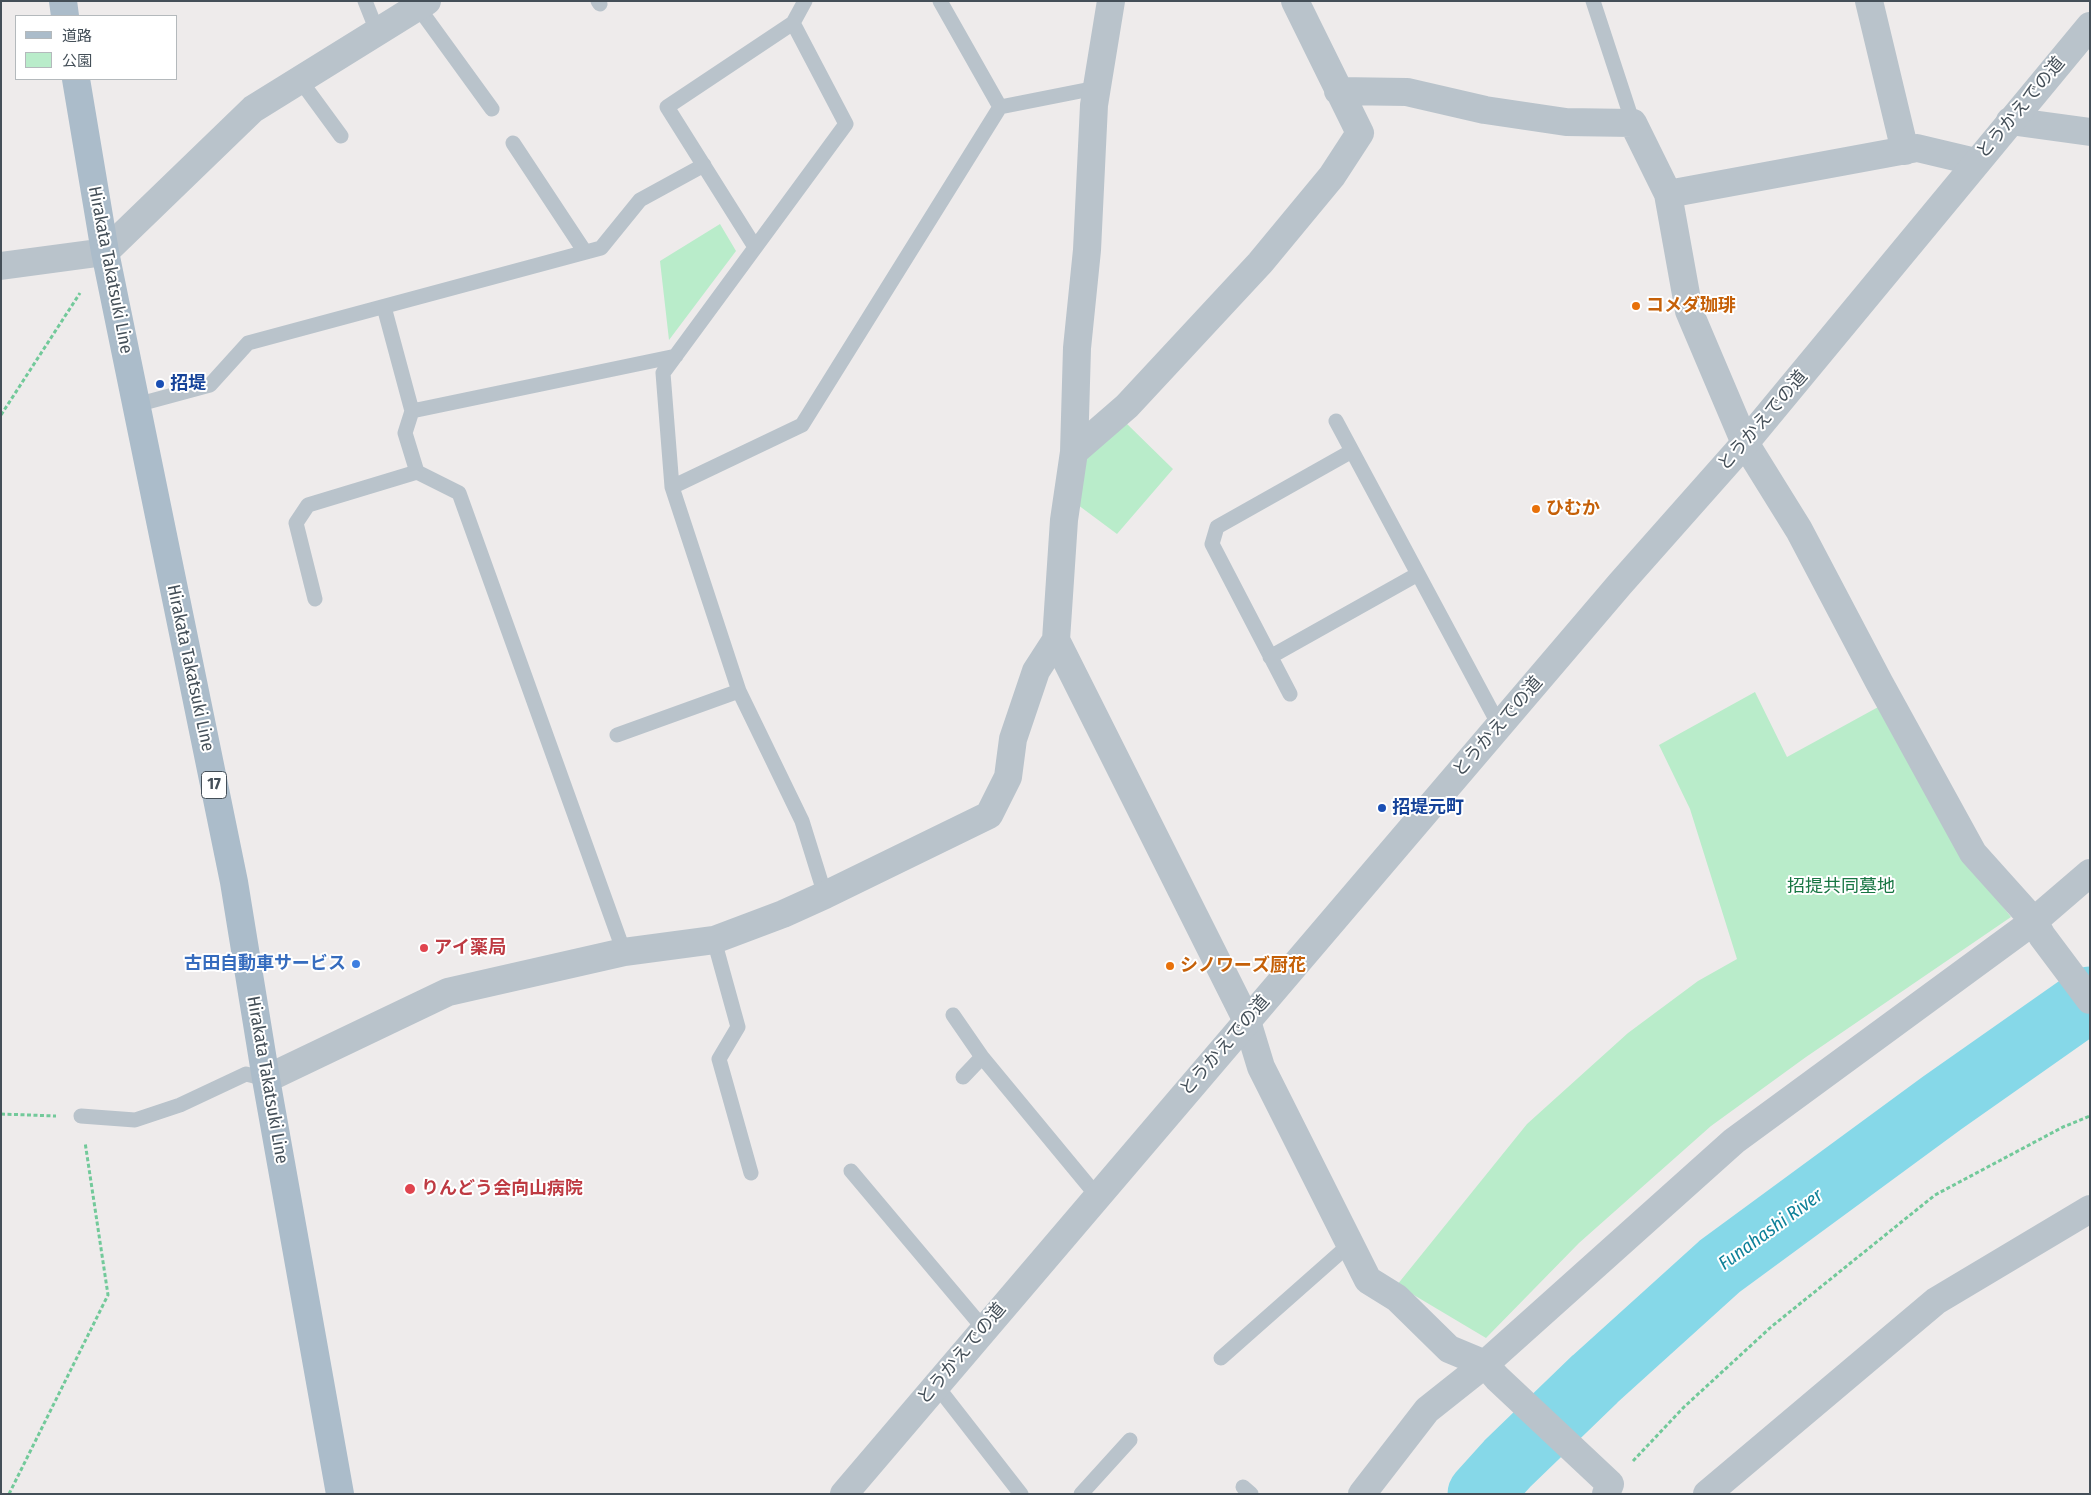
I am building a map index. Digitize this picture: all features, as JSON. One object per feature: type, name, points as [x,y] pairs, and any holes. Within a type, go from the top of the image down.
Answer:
[{"type":"main road","points":[[63,1],[65,15]]},
{"type":"main road","name":"Hirakata Takatsuki Line","points":[[76,80],[106,252],[136,405],[234,882],[266,1078],[340,1494]]},
{"type":"street","points":[[266,1078],[448,992],[624,952],[714,940],[783,914],[825,895],[989,815],[1008,777],[1013,739],[1036,671],[1056,640],[1064,520],[1074,452],[1077,348],[1087,250],[1094,105],[1111,1]]},
{"type":"street","points":[[1074,452],[1127,406],[1260,263],[1332,176],[1360,133],[1294,1]]},
{"type":"street","points":[[1869,1],[1905,151]]},
{"type":"street","points":[[1,266],[106,252],[254,109],[423,4]]},
{"type":"street","name":"とうかえでの道","points":[[844,1494],[1499,725],[1620,584],[1745,443],[2090,26]]},
{"type":"street","points":[[1338,91],[1407,92],[1485,110],[1566,122],[1633,123],[1668,194],[1689,311],[1745,443],[1799,530],[1879,682],[1973,853],[2038,928],[2090,1000]]},
{"type":"street","points":[[2010,121],[2090,132]]},
{"type":"street","points":[[1668,194],[1916,148],[1976,162]]},
{"type":"street","points":[[1056,640],[1247,1021],[1261,1067],[1368,1280],[1397,1298],[1449,1349],[1491,1371],[1606,1485]]},
{"type":"street","points":[[1362,1494],[1427,1410],[1491,1371],[1734,1141],[2038,928],[2090,873]]},
{"type":"street","points":[[1706,1494],[1936,1301],[2090,1209]]},
{"type":"lane","points":[[365,1],[377,31]]},
{"type":"lane","points":[[755,248],[667,107],[793,23],[805,1]]},
{"type":"lane","points":[[940,1],[1000,107]]},
{"type":"lane","points":[[1593,1],[1633,123]]},
{"type":"lane","points":[[423,4],[492,109]]},
{"type":"lane","points":[[793,23],[846,124],[663,373],[672,486],[739,691],[802,821],[825,895]]},
{"type":"lane","points":[[300,80],[341,136]]},
{"type":"lane","points":[[672,486],[802,425],[1000,107],[1096,88]]},
{"type":"lane","points":[[513,143],[585,252]]},
{"type":"lane","points":[[136,405],[210,385],[248,343],[601,248],[640,200],[704,165]]},
{"type":"lane","points":[[384,307],[412,411],[405,433],[417,472]]},
{"type":"lane","points":[[412,411],[676,356]]},
{"type":"lane","points":[[1336,421],[1499,725]]},
{"type":"lane","points":[[1290,694],[1212,544],[1217,527],[1352,451]]},
{"type":"lane","points":[[314,599],[296,523],[308,505],[417,472],[459,493],[624,952]]},
{"type":"lane","points":[[1270,657],[1418,574]]},
{"type":"lane","points":[[618,735],[739,691]]},
{"type":"lane","points":[[714,940],[738,1027],[719,1059],[751,1173]]},
{"type":"lane","points":[[953,1015],[982,1057],[1097,1196]]},
{"type":"lane","points":[[963,1078],[982,1057]]},
{"type":"lane","points":[[81,1116],[135,1120],[180,1105],[246,1074],[266,1078]]},
{"type":"lane","points":[[851,1171],[984,1329]]},
{"type":"lane","points":[[1221,1358],[1350,1244]]},
{"type":"lane","points":[[936,1385],[1021,1494]]},
{"type":"lane","points":[[1081,1494],[1130,1440]]},
{"type":"path","points":[[1,415],[106,252]]},
{"type":"path","points":[[1,1114],[81,1116],[108,1295],[9,1494]]},
{"type":"path","points":[[1606,1485],[1684,1407],[1771,1326],[1935,1195],[2063,1127],[2090,1116]]},
{"type":"green space","points":[[720,224],[736,251],[669,340],[660,261]]},
{"type":"green space","points":[[1124,421],[1173,469],[1117,534],[1074,502],[1079,459]]},
{"type":"green space","name":"招提共同墓地","points":[[1755,692],[1787,757],[1880,706],[1957,848],[2011,917],[1806,1057],[1711,1126],[1579,1243],[1486,1338],[1397,1285],[1527,1124],[1628,1033],[1698,981],[1737,959],[1690,809],[1659,745]]},
{"type":"waterway","name":"Funahashi River","points":[[1480,1494],[1508,1463],[1595,1379],[1720,1266],[1942,1103],[2090,999]]},
{"type":"place","name":"コメダ珈琲","points":[[1636,306]]},
{"type":"place","name":"招堤","points":[[160,384]]},
{"type":"place","name":"ひむか","points":[[1536,509]]},
{"type":"place","name":"招堤元町","points":[[1382,808]]},
{"type":"place","name":"アイ薬局","points":[[424,948]]},
{"type":"place","name":"古田自動車サービス","points":[[356,964]]},
{"type":"place","name":"シノワーズ厨花","points":[[1170,966]]},
{"type":"place","name":"りんどう会向山病院","points":[[410,1189]]}]
